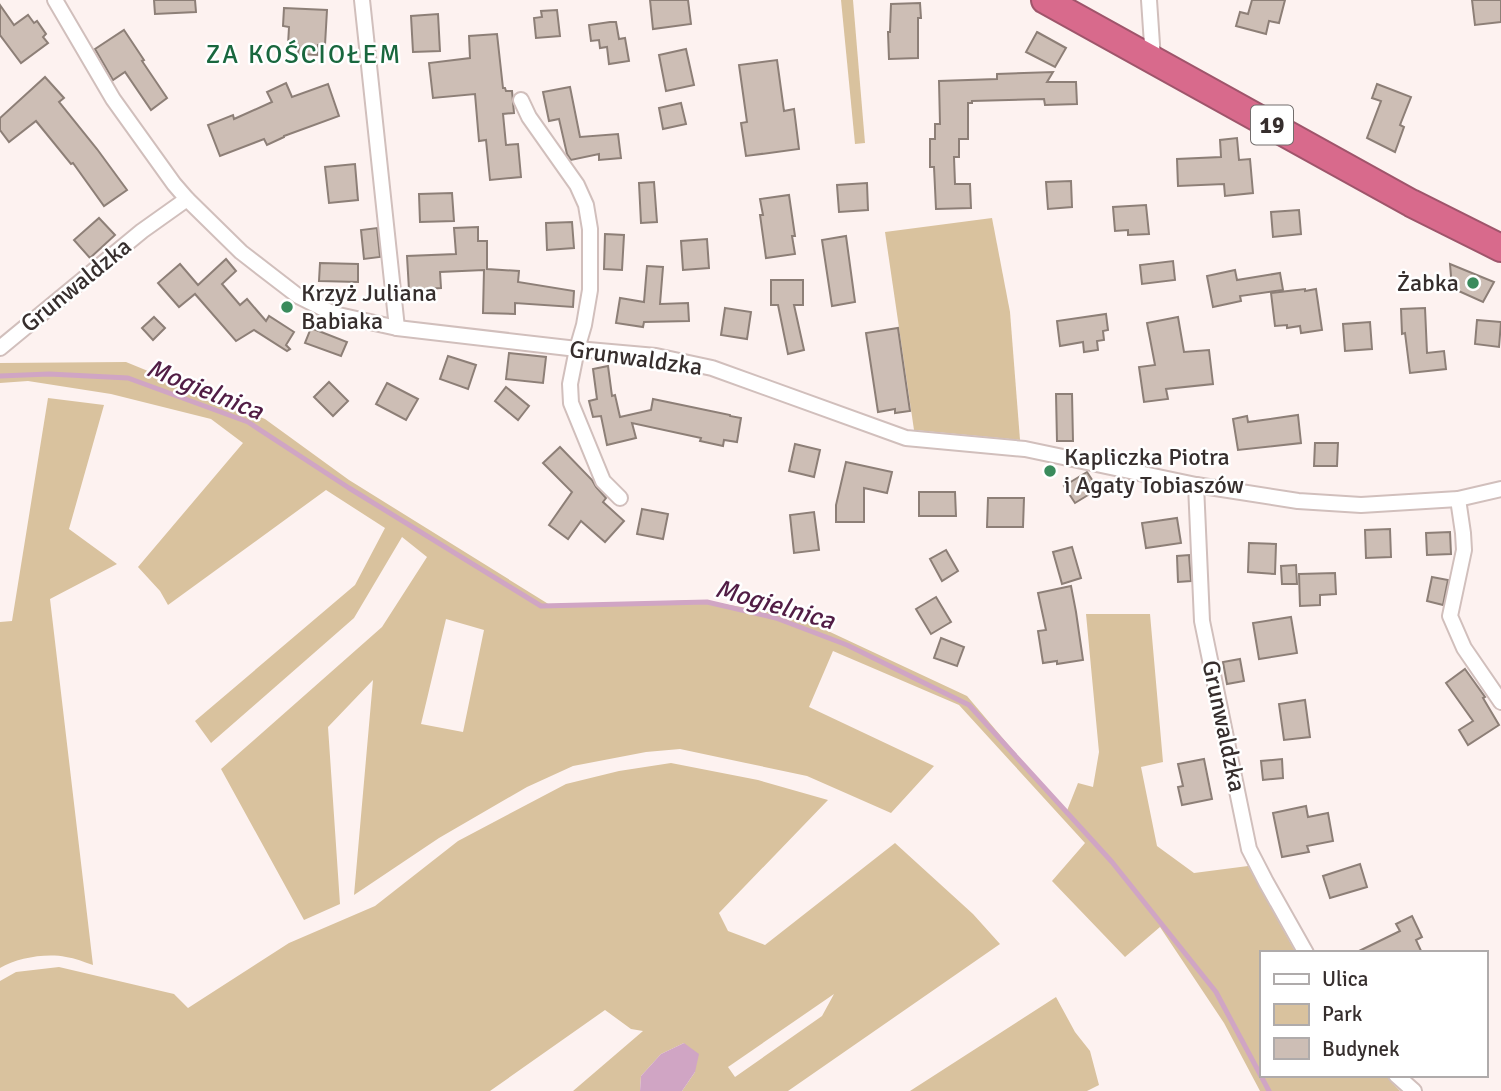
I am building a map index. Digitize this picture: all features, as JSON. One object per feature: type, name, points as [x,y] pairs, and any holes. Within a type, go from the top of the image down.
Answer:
[{"type":"highway","name":"19","points":[[1045,0],[1411,203],[1501,248]]},
{"type":"street","name":"Grunwaldzka","points":[[55,0],[113,99],[187,199],[240,252],[298,296],[334,314],[397,328],[656,356],[712,368],[906,438],[1025,449],[1196,485],[1298,501],[1362,505],[1458,499],[1501,489]]},
{"type":"street","points":[[362,0],[397,328]]},
{"type":"street","points":[[1150,0],[1153,59]]},
{"type":"street","points":[[521,100],[529,117],[577,185],[586,205],[590,229],[590,290],[570,384],[571,404],[603,481],[620,498]]},
{"type":"street","name":"Grunwaldzka","points":[[0,348],[142,231],[187,199]]},
{"type":"street","name":"Grunwaldzka","points":[[1196,485],[1202,621],[1249,849],[1305,951]]},
{"type":"street","points":[[1458,499],[1464,550],[1450,616],[1464,648],[1501,702]]},
{"type":"street","points":[[1398,1077],[1414,1091]]},
{"type":"green space","points":[[841,0],[853,0],[865,143],[855,144]]},
{"type":"green space","points":[[992,218],[1010,312],[1020,440],[914,430],[885,232]]},
{"type":"green space","points":[[126,362],[265,419],[349,480],[550,605],[701,600],[798,617],[967,696],[1066,813],[1078,783],[1093,787],[1099,752],[1086,614],[1150,614],[1163,762],[1141,767],[1157,846],[1194,873],[1248,866],[1295,951],[1260,951],[1260,1077],[1387,1077],[1400,1091],[1260,1091],[1224,1023],[1160,927],[1125,957],[1052,881],[1085,843],[959,705],[833,651],[809,707],[934,766],[891,813],[807,776],[680,749],[646,752],[573,766],[527,787],[439,838],[354,895],[373,680],[328,727],[340,904],[304,920],[221,769],[382,627],[427,557],[402,537],[354,618],[211,743],[195,721],[355,585],[385,528],[326,490],[168,605],[160,591],[138,567],[243,443],[211,419],[111,394],[28,381],[0,383],[0,363]],"holes":[[[446,619],[484,630],[463,732],[421,724]]]},
{"type":"green space","points":[[48,398],[104,405],[69,529],[117,564],[50,599],[93,965],[69,958],[41,956],[23,959],[0,968],[0,622],[12,621]]},
{"type":"green space","points":[[671,763],[758,780],[828,800],[719,913],[728,931],[765,945],[895,843],[973,914],[1000,944],[788,1091],[682,1091],[695,1072],[684,1043],[661,1054],[641,1076],[640,1091],[573,1091],[643,1031],[631,1029],[605,1010],[490,1091],[0,1091],[0,981],[16,972],[59,967],[174,994],[188,1008],[289,943],[375,906],[458,841],[566,784],[619,771]],"holes":[[[834,994],[822,1016],[735,1077],[728,1067]]]},
{"type":"green space","points":[[1056,997],[1075,1032],[1090,1051],[1099,1085],[1087,1091],[910,1091]]},
{"type":"shaded area","points":[[684,1043],[699,1054],[695,1072],[682,1091],[640,1091],[641,1076],[661,1054]]},
{"type":"building","points":[[154,0],[195,0],[196,12],[155,14]]},
{"type":"building","points":[[650,0],[688,0],[691,24],[653,29]]},
{"type":"building","points":[[1252,0],[1285,0],[1279,23],[1269,21],[1266,34],[1236,26],[1240,12],[1248,14]]},
{"type":"building","points":[[1472,0],[1501,0],[1501,22],[1475,25]]},
{"type":"building","points":[[920,3],[918,58],[889,59],[891,4]]},
{"type":"building","points":[[0,5],[14,25],[28,15],[34,23],[37,21],[46,34],[43,37],[48,43],[21,63],[0,35]]},
{"type":"building","points":[[284,8],[327,10],[325,45],[318,45],[318,55],[298,54],[299,46],[288,45],[289,27],[283,26]]},
{"type":"building","points":[[557,10],[560,36],[536,38],[534,18],[542,17],[541,11]]},
{"type":"building","points":[[438,14],[440,51],[413,52],[411,16]]},
{"type":"building","points":[[616,22],[619,39],[625,38],[629,61],[609,64],[607,47],[600,48],[599,40],[591,41],[589,25]]},
{"type":"building","points":[[124,30],[167,98],[151,110],[125,72],[113,80],[95,49]]},
{"type":"building","points":[[1037,32],[1066,48],[1055,67],[1026,52]]},
{"type":"building","points":[[497,34],[503,88],[512,91],[514,113],[503,114],[506,145],[518,144],[521,177],[490,180],[486,140],[479,141],[475,94],[433,98],[429,63],[470,58],[469,36]]},
{"type":"building","points":[[686,49],[694,85],[666,91],[659,55]]},
{"type":"building","points":[[777,60],[784,111],[794,109],[799,149],[746,156],[741,123],[747,122],[739,65]]},
{"type":"building","points":[[1053,72],[1047,82],[1076,82],[1077,104],[1045,105],[1044,99],[968,103],[968,139],[959,139],[959,157],[954,157],[955,184],[970,184],[971,208],[936,209],[934,167],[930,167],[930,139],[935,139],[935,124],[940,124],[939,81],[997,79],[997,74]]},
{"type":"building","points":[[45,77],[64,98],[59,102],[127,190],[104,206],[73,163],[71,164],[36,121],[9,142],[0,130],[0,118]]},
{"type":"building","points":[[286,83],[292,97],[328,84],[339,116],[267,145],[264,139],[220,156],[208,125],[233,115],[234,119],[272,102],[267,92]]},
{"type":"building","points":[[1377,84],[1411,97],[1400,125],[1404,127],[1395,152],[1367,138],[1381,101],[1372,98]]},
{"type":"building","points":[[570,87],[580,137],[618,134],[621,158],[599,160],[599,154],[571,160],[567,154],[559,119],[549,121],[543,92]]},
{"type":"building","points":[[681,103],[686,124],[663,129],[659,108]]},
{"type":"building","points":[[1237,138],[1239,160],[1250,159],[1253,193],[1225,196],[1224,184],[1178,186],[1177,159],[1221,157],[1220,140]]},
{"type":"building","points":[[355,164],[358,200],[329,203],[325,167]]},
{"type":"building","points":[[1071,181],[1072,207],[1048,209],[1046,182]]},
{"type":"building","points":[[654,182],[657,222],[641,223],[639,183]]},
{"type":"building","points":[[867,183],[868,210],[839,212],[837,185]]},
{"type":"building","points":[[452,193],[454,221],[420,222],[419,194]]},
{"type":"building","points":[[789,195],[795,254],[766,258],[760,199]]},
{"type":"building","points":[[1146,205],[1149,234],[1128,235],[1128,230],[1115,231],[1113,207]]},
{"type":"building","points":[[1299,210],[1301,234],[1273,237],[1271,212]]},
{"type":"building","points":[[99,218],[115,235],[90,258],[74,240]]},
{"type":"building","points":[[572,222],[574,248],[547,250],[546,223]]},
{"type":"building","points":[[478,227],[478,241],[487,241],[487,269],[519,271],[518,282],[574,291],[573,307],[515,303],[515,314],[483,313],[484,270],[440,272],[441,288],[409,290],[407,256],[456,254],[454,228]]},
{"type":"building","points":[[377,228],[380,257],[364,259],[361,230]]},
{"type":"building","points":[[605,234],[624,235],[622,270],[604,269]]},
{"type":"building","points":[[846,236],[855,302],[832,306],[822,240]]},
{"type":"building","points":[[707,239],[709,268],[683,270],[681,241]]},
{"type":"building","points":[[226,259],[236,271],[222,284],[240,305],[247,299],[266,321],[269,316],[294,332],[286,345],[290,349],[287,351],[254,330],[236,341],[195,294],[179,307],[158,283],[180,264],[198,285]]},
{"type":"building","points":[[1173,261],[1175,280],[1142,284],[1140,265]]},
{"type":"building","points":[[320,263],[358,264],[358,282],[319,281]]},
{"type":"building","points":[[1450,264],[1494,282],[1483,302],[1452,288]]},
{"type":"building","points":[[647,266],[663,267],[660,304],[688,303],[689,321],[644,322],[643,327],[616,323],[620,298],[644,302]]},
{"type":"building","points":[[1235,270],[1237,280],[1280,273],[1283,290],[1240,296],[1241,301],[1213,307],[1207,276]]},
{"type":"building","points":[[771,280],[803,280],[803,305],[794,305],[804,350],[788,354],[778,305],[771,305]]},
{"type":"building","points":[[1316,289],[1322,330],[1301,333],[1300,326],[1275,326],[1271,293]]},
{"type":"building","points":[[725,308],[751,312],[747,339],[721,335]]},
{"type":"building","points":[[1425,308],[1427,353],[1444,351],[1446,369],[1410,373],[1405,333],[1402,334],[1401,309]]},
{"type":"building","points":[[1106,314],[1108,330],[1103,331],[1104,340],[1097,341],[1098,350],[1084,352],[1083,342],[1060,346],[1057,321]]},
{"type":"building","points":[[154,317],[165,328],[153,340],[142,328]]},
{"type":"building","points":[[1178,317],[1184,352],[1209,350],[1213,384],[1166,389],[1168,399],[1144,402],[1139,367],[1155,365],[1147,323]]},
{"type":"building","points":[[1477,320],[1501,322],[1499,347],[1475,344]]},
{"type":"building","points":[[1370,322],[1372,349],[1345,351],[1343,324]]},
{"type":"building","points":[[311,328],[347,342],[341,356],[305,343]]},
{"type":"building","points":[[898,328],[910,411],[895,413],[895,409],[878,412],[866,333]]},
{"type":"building","points":[[509,353],[546,357],[543,383],[506,379]]},
{"type":"building","points":[[448,356],[476,365],[468,389],[440,379]]},
{"type":"building","points":[[608,366],[612,396],[615,395],[620,417],[651,410],[653,399],[730,415],[741,418],[737,442],[724,440],[723,446],[700,441],[701,438],[632,423],[636,438],[607,445],[601,416],[593,417],[589,401],[597,399],[593,369]]},
{"type":"building","points":[[329,382],[348,401],[333,416],[314,397]]},
{"type":"building","points":[[387,383],[418,399],[406,420],[376,404]]},
{"type":"building","points":[[506,387],[529,406],[518,420],[495,401]]},
{"type":"building","points":[[1056,394],[1072,394],[1073,441],[1057,441]]},
{"type":"building","points":[[1298,415],[1301,443],[1238,450],[1233,419],[1247,416],[1248,422]]},
{"type":"building","points":[[1315,443],[1338,443],[1337,466],[1314,466]]},
{"type":"building","points":[[795,444],[820,450],[814,477],[789,471]]},
{"type":"building","points":[[560,447],[592,480],[606,498],[603,502],[624,521],[605,542],[581,521],[568,539],[549,525],[572,492],[543,463]]},
{"type":"building","points":[[846,462],[892,472],[887,493],[864,488],[864,522],[836,522],[836,505]]},
{"type":"building","points":[[1087,472],[1098,489],[1075,503],[1064,486]]},
{"type":"building","points":[[919,492],[955,492],[956,516],[919,516]]},
{"type":"building","points":[[988,498],[1024,498],[1023,527],[987,527]]},
{"type":"building","points":[[642,509],[668,514],[663,539],[637,534]]},
{"type":"building","points":[[814,512],[819,550],[794,553],[790,515]]},
{"type":"building","points":[[1177,518],[1181,543],[1146,548],[1142,523]]},
{"type":"building","points":[[1390,529],[1391,557],[1366,558],[1365,530]]},
{"type":"building","points":[[1450,532],[1451,554],[1427,555],[1426,533]]},
{"type":"building","points":[[1249,543],[1276,544],[1275,574],[1248,572]]},
{"type":"building","points":[[1072,547],[1081,578],[1062,584],[1053,552]]},
{"type":"building","points":[[946,550],[958,571],[942,581],[930,559]]},
{"type":"building","points":[[1189,555],[1191,581],[1178,582],[1177,556]]},
{"type":"building","points":[[1296,565],[1297,584],[1282,584],[1281,566]]},
{"type":"building","points":[[1335,573],[1336,594],[1320,595],[1320,605],[1300,606],[1299,574]]},
{"type":"building","points":[[1432,577],[1448,580],[1443,605],[1427,601]]},
{"type":"building","points":[[1071,586],[1083,660],[1043,663],[1038,631],[1046,630],[1038,593]]},
{"type":"building","points":[[936,597],[951,622],[931,634],[916,609]]},
{"type":"building","points":[[1291,617],[1297,653],[1259,659],[1253,623]]},
{"type":"building","points":[[941,638],[964,647],[957,666],[934,658]]},
{"type":"building","points":[[1240,659],[1244,681],[1227,684],[1223,662]]},
{"type":"building","points":[[1465,669],[1485,697],[1483,698],[1499,725],[1468,745],[1459,730],[1473,721],[1446,683]]},
{"type":"building","points":[[1305,700],[1310,737],[1284,740],[1279,704]]},
{"type":"building","points":[[1204,759],[1212,799],[1182,805],[1178,787],[1183,786],[1178,764]]},
{"type":"building","points":[[1282,759],[1283,778],[1263,780],[1261,761]]},
{"type":"building","points":[[1306,806],[1308,817],[1328,813],[1333,841],[1307,846],[1309,852],[1282,857],[1273,813]]},
{"type":"building","points":[[1360,864],[1367,887],[1330,898],[1323,876]]},
{"type":"building","points":[[1412,916],[1422,937],[1416,940],[1421,951],[1359,951],[1400,931],[1396,924]]},
{"type":"waterway","name":"Mogielnica","points":[[0,376],[49,374],[128,378],[248,422],[349,488],[541,606],[707,602],[776,618],[847,645],[969,705],[1112,862],[1216,992],[1260,1074]]},
{"type":"waterway","name":"Mogielnica","points":[[1262,1077],[1269,1091]]},
{"type":"place","name":"Żabka","points":[[1473,283]]},
{"type":"place","name":"Krzyż Juliana Babiaka","points":[[287,307]]},
{"type":"place","name":"Kapliczka Piotra i Agaty Tobiaszów","points":[[1050,471]]},
{"type":"district","name":"ZA KOŚCIOŁEM","points":[[304,54]]}]
